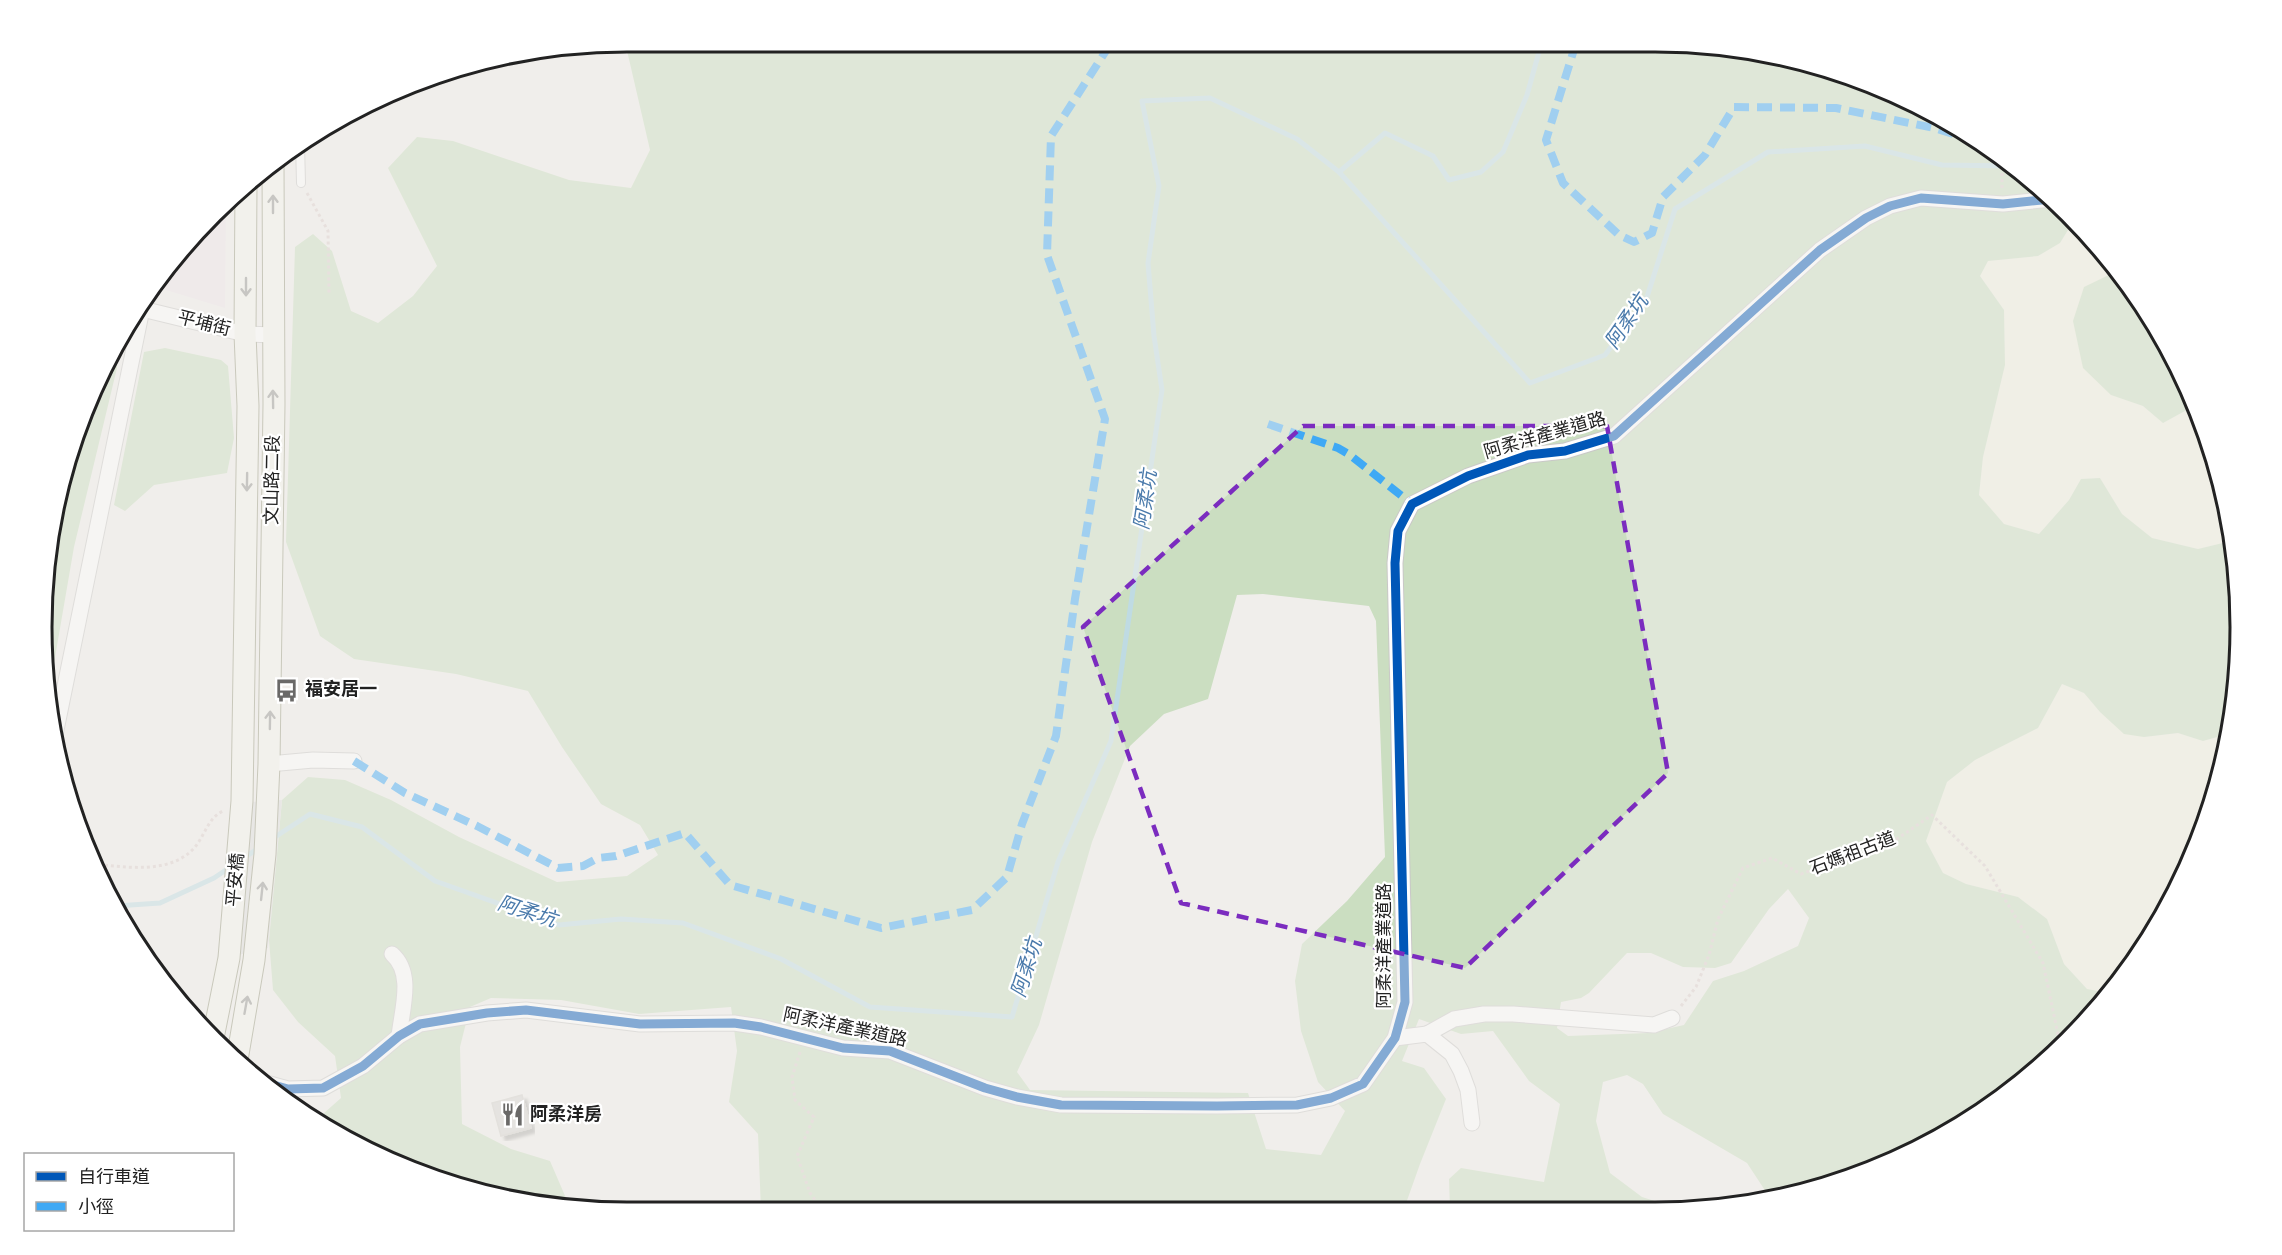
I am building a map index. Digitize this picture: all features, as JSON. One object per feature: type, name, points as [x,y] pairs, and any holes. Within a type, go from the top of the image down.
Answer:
[{"type":"main road","name":"文山路二段","points":[[268,799],[274,404],[273,174]]},
{"type":"main road","name":"文山路二段","points":[[243,801],[248,406],[245,334],[246,197]]},
{"type":"main road","name":"平安橋","points":[[238,1051],[255,950],[266,855],[268,799]]},
{"type":"main road","name":"平安橋","points":[[215,1028],[229,958],[243,801]]},
{"type":"street","name":"阿柔洋產業道路","points":[[283,1088],[323,1088],[363,1066],[399,1036],[420,1024],[487,1013],[526,1010],[640,1024],[734,1023],[762,1027],[843,1048],[890,1051],[985,1088],[1061,1105],[1297,1105],[1331,1098],[1363,1084],[1395,1038],[1405,1002],[1395,563],[1398,531],[1412,504],[1468,476],[1528,455],[1565,451],[1614,436],[1820,250],[1866,218],[1890,206],[1921,198],[2003,204],[2039,200]]},
{"type":"street","name":"平埔街","points":[[148,309],[245,334],[272,335]]},
{"type":"street","points":[[59,714],[137,329]]},
{"type":"street","points":[[269,764],[313,760],[354,761]]},
{"type":"street","points":[[392,954],[401,962],[405,975],[399,1036]]},
{"type":"street","points":[[1395,1038],[1427,1034],[1454,1019],[1484,1014],[1513,1014],[1654,1025],[1672,1018]]},
{"type":"street","points":[[1427,1034],[1452,1054],[1461,1071],[1468,1090],[1472,1123]]},
{"type":"lane","points":[[300,154],[301,183]]},
{"type":"path","points":[[1994,188],[2002,188],[2002,169]]},
{"type":"path","points":[[301,183],[328,231],[329,294]]},
{"type":"path","points":[[104,865],[128,867],[169,865],[194,848],[215,814],[243,801]]},
{"type":"path","points":[[804,1039],[792,1077],[795,1100],[814,1117],[797,1156],[810,1193],[817,1202]]},
{"type":"highlighted area","points":[[1303,426],[1607,426],[1668,773],[1465,968],[1181,903],[1083,627]]},
{"type":"shaded area","points":[[226,216],[225,308],[163,289],[195,248]]},
{"type":"green space","points":[[627,52],[1654,52],[1730,57],[1803,72],[1839,83],[1909,112],[1974,149],[2034,195],[2069,229],[2060,243],[2038,256],[1988,261],[1980,276],[2004,310],[2005,365],[1983,457],[1979,495],[2004,524],[2039,534],[2069,500],[2081,479],[2100,478],[2122,514],[2152,538],[2198,549],[2223,543],[2230,628],[2225,703],[2219,737],[2203,741],[2178,733],[2144,737],[2124,734],[2100,712],[2084,693],[2062,684],[2038,728],[1975,760],[1947,782],[1926,841],[1943,873],[1966,884],[2018,897],[2047,919],[2064,964],[2087,989],[2100,991],[2034,1060],[1974,1106],[1909,1143],[1875,1159],[1803,1183],[1766,1191],[1747,1163],[1663,1114],[1643,1084],[1627,1075],[1603,1082],[1596,1121],[1610,1173],[1642,1197],[1658,1202],[1450,1202],[1449,1179],[1461,1168],[1544,1182],[1560,1104],[1529,1081],[1493,1031],[1461,1034],[1419,1019],[1402,1061],[1424,1068],[1446,1099],[1406,1202],[761,1202],[758,1134],[729,1102],[737,1051],[731,1007],[639,1014],[561,1000],[491,998],[470,1007],[460,1047],[462,1124],[511,1149],[550,1161],[566,1198],[552,1198],[515,1191],[443,1172],[373,1143],[322,1115],[341,1098],[335,1056],[298,1022],[273,990],[269,940],[282,800],[308,777],[345,780],[391,800],[459,837],[557,882],[627,876],[658,855],[640,825],[601,804],[562,747],[528,691],[456,674],[354,659],[320,636],[286,542],[295,247],[313,234],[332,251],[351,311],[378,323],[413,296],[437,266],[388,168],[417,137],[453,141],[569,180],[631,188],[650,150]],"holes":[[[1263,594],[1369,606],[1376,621],[1385,857],[1347,901],[1302,944],[1295,981],[1301,1031],[1318,1082],[1345,1111],[1321,1155],[1266,1149],[1248,1093],[1030,1090],[1017,1072],[1039,1025],[1092,842],[1130,746],[1164,714],[1208,699],[1237,595]],[[1788,889],[1809,918],[1798,946],[1744,971],[1713,981],[1684,1025],[1648,1033],[1568,1036],[1557,1028],[1561,1002],[1581,998],[1589,993],[1627,953],[1651,953],[1683,967],[1715,968],[1731,963],[1769,909]]]},
{"type":"green space","points":[[2069,229],[2113,280],[2111,395],[2143,406],[2163,423],[2187,410],[2210,479],[2223,543],[2198,549],[2152,538],[2122,514],[2100,478],[2081,479],[2069,500],[2039,534],[2004,524],[1979,496],[1983,457],[2005,365],[2004,310],[1980,276],[1988,261],[2038,256],[2060,243]]},
{"type":"green space","points":[[2109,275],[2152,340],[2187,410],[2163,423],[2143,406],[2111,395],[2083,368],[2073,321],[2084,287]]},
{"type":"green space","points":[[165,348],[221,360],[228,366],[234,438],[227,473],[154,485],[125,511],[114,505],[144,352]]},
{"type":"green space","points":[[117,365],[117,368],[74,547],[54,664],[52,628],[54,590],[57,552],[64,515],[83,443],[96,407]]},
{"type":"green space","points":[[2062,684],[2084,693],[2100,712],[2144,737],[2178,733],[2203,741],[2219,737],[2210,776],[2186,848],[2170,882],[2133,947],[2100,991],[2087,989],[2064,964],[2047,919],[2018,897],[1966,884],[1943,873],[1926,841],[1947,782],[1975,760],[2038,728]]},
{"type":"pier","points":[[282,800],[268,948],[217,960],[234,803]]},
{"type":"building","name":"阿柔洋房","points":[[522,1095],[531,1128],[501,1136],[492,1103]]},
{"type":"waterway","points":[[1339,172],[1385,133],[1433,156],[1449,180],[1481,172],[1503,152],[1527,95],[1539,52]]},
{"type":"waterway","name":"阿柔坑","points":[[272,839],[310,814],[362,827],[435,881],[559,925],[621,919],[683,923],[781,959],[870,1007],[1012,1017],[1058,862],[1111,741],[1162,390],[1154,336],[1148,263],[1159,186],[1142,101],[1210,98],[1297,139],[1339,172],[1530,383],[1605,355],[1646,300],[1675,209],[1768,152],[1865,146],[1942,165],[1998,166]]},
{"type":"waterway","name":"阿柔坑","points":[[242,859],[259,848]]},
{"type":"waterway","name":"阿柔坑","points":[[125,905],[160,903],[214,878],[232,866]]},
{"type":"marked path","points":[[354,761],[405,793],[477,826],[558,868],[583,866],[598,858],[616,856],[685,833],[730,885],[881,928],[972,910],[1007,877],[1022,824],[1056,736],[1075,599],[1105,419],[1047,255],[1051,136],[1105,52]]},
{"type":"marked path","points":[[1573,52],[1546,140],[1563,183],[1619,235],[1634,242],[1652,233],[1663,197],[1705,155],[1734,107],[1836,108],[1944,131]]},
{"type":"marked path","points":[[1268,424],[1338,448],[1412,504]]},
{"type":"cycle path","points":[[282,1087],[323,1088],[363,1066],[399,1036],[420,1024],[487,1013],[526,1010],[640,1024],[734,1023],[761,1027],[843,1048],[890,1051],[985,1088],[1061,1105],[1297,1105],[1331,1098],[1363,1084],[1395,1038],[1405,1002],[1395,563],[1398,531],[1412,504],[1468,476],[1528,455],[1565,451],[1614,436],[1820,250],[1866,218],[1890,206],[1921,198],[2003,204],[2039,200]]},
{"type":"place","name":"福安居一","points":[[287,690]]},
{"type":"place","name":"阿柔洋房","points":[[512,1115]]}]
